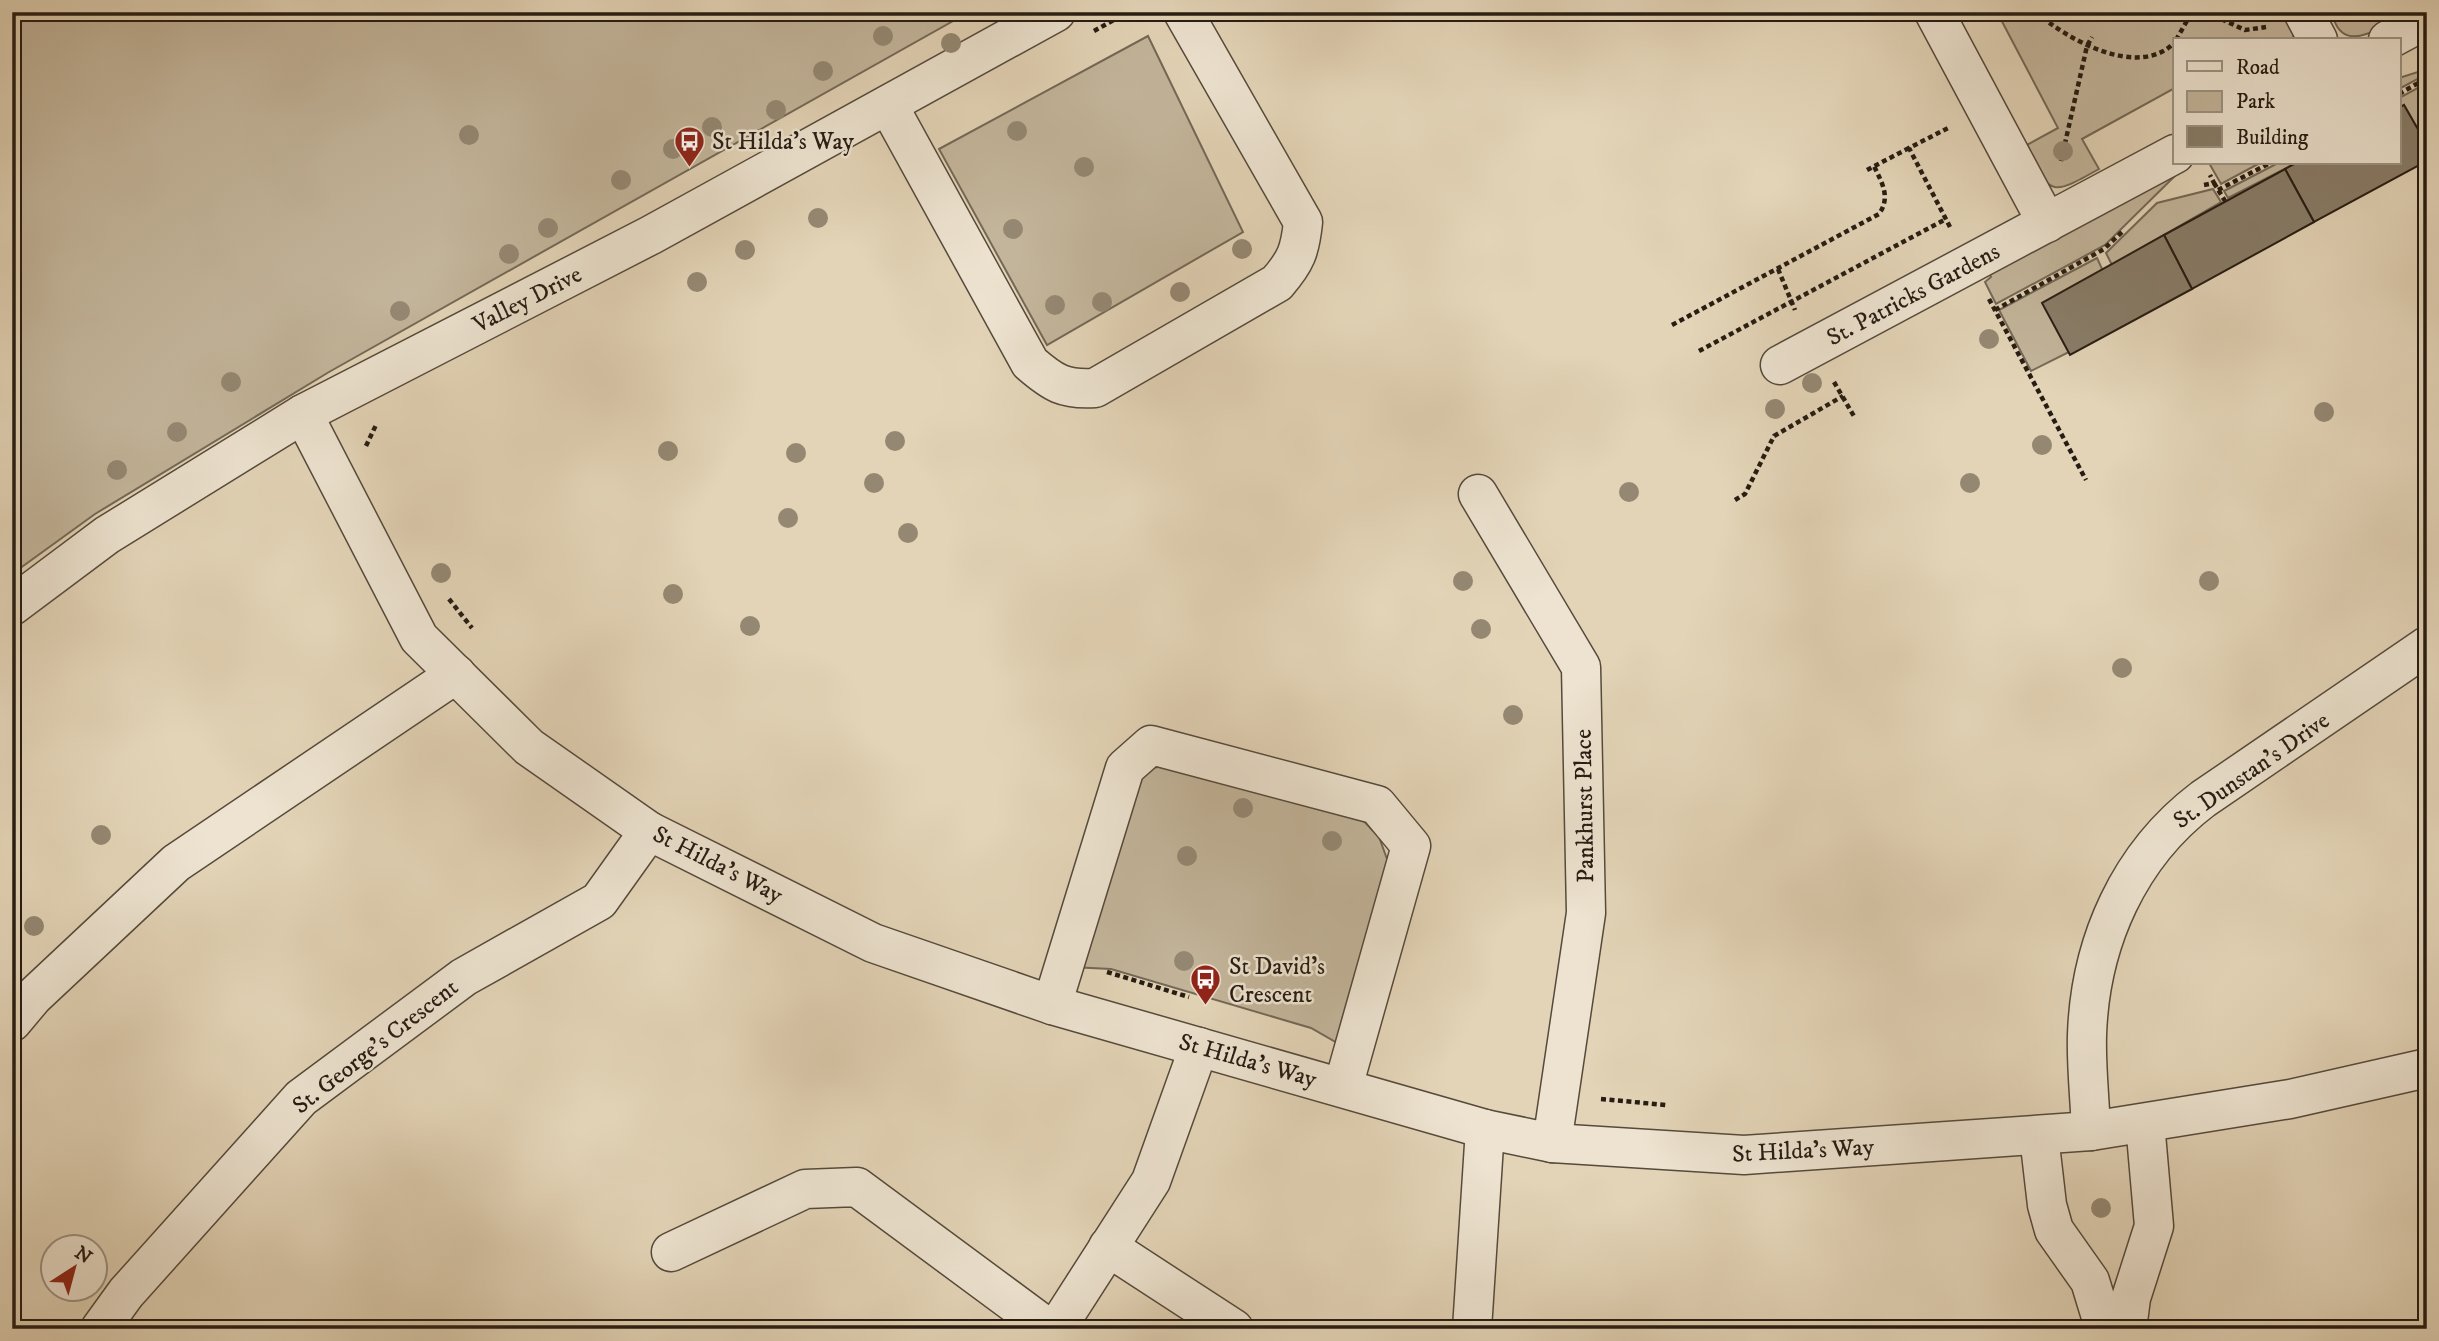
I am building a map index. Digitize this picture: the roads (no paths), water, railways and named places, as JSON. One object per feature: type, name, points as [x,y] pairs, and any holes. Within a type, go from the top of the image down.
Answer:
[{"type":"street","name":"Valley Drive","points":[[12,606],[107,535],[303,414],[651,235],[1056,12]]},
{"type":"street","points":[[888,105],[1030,363],[1049,380],[1073,389],[1095,388],[1277,283],[1293,264],[1301,247],[1303,222],[1183,12]]},
{"type":"street","points":[[1934,12],[2046,223]]},
{"type":"street","points":[[2289,19],[2315,38]]},
{"type":"street","points":[[2392,38],[2427,19]]},
{"type":"street","name":"St. Patricks Gardens","points":[[1780,365],[2173,155]]},
{"type":"street","name":"St Hilda's Way","points":[[303,414],[419,638],[528,747],[649,831],[873,943],[1052,1005],[1485,1129],[1552,1143],[1744,1155],[2091,1132],[2290,1099],[2427,1068]]},
{"type":"street","name":"Pankhurst Place","points":[[1478,494],[1581,667],[1586,913],[1552,1143]]},
{"type":"street","name":"St. Dunstan's Drive","points":[[2091,1132],[2087,1038],[2099,954],[2112,916],[2141,862],[2169,827],[2203,799],[2427,646]]},
{"type":"street","points":[[12,1022],[33,997],[176,863],[456,674]]},
{"type":"street","points":[[1052,1005],[1125,768],[1152,745],[1377,805],[1411,846],[1343,1087]]},
{"type":"street","name":"St. George's Crescent","points":[[100,1329],[126,1293],[301,1098],[464,977],[599,901],[649,831]]},
{"type":"street","points":[[1056,1329],[1151,1181],[1199,1046]]},
{"type":"street","points":[[2127,1329],[2130,1298],[2154,1226],[2145,1123]]},
{"type":"street","points":[[1472,1329],[1485,1129]]},
{"type":"street","points":[[2039,1136],[2047,1205],[2054,1230],[2090,1281],[2101,1317],[2108,1329]]},
{"type":"street","points":[[671,1252],[805,1189],[857,1187],[1049,1329]]},
{"type":"street","points":[[1108,1247],[1234,1329]]},
{"type":"place","name":"St Hilda's Way","points":[[689,168]]},
{"type":"place","name":"St David's Crescent","points":[[1206,1007]]}]
